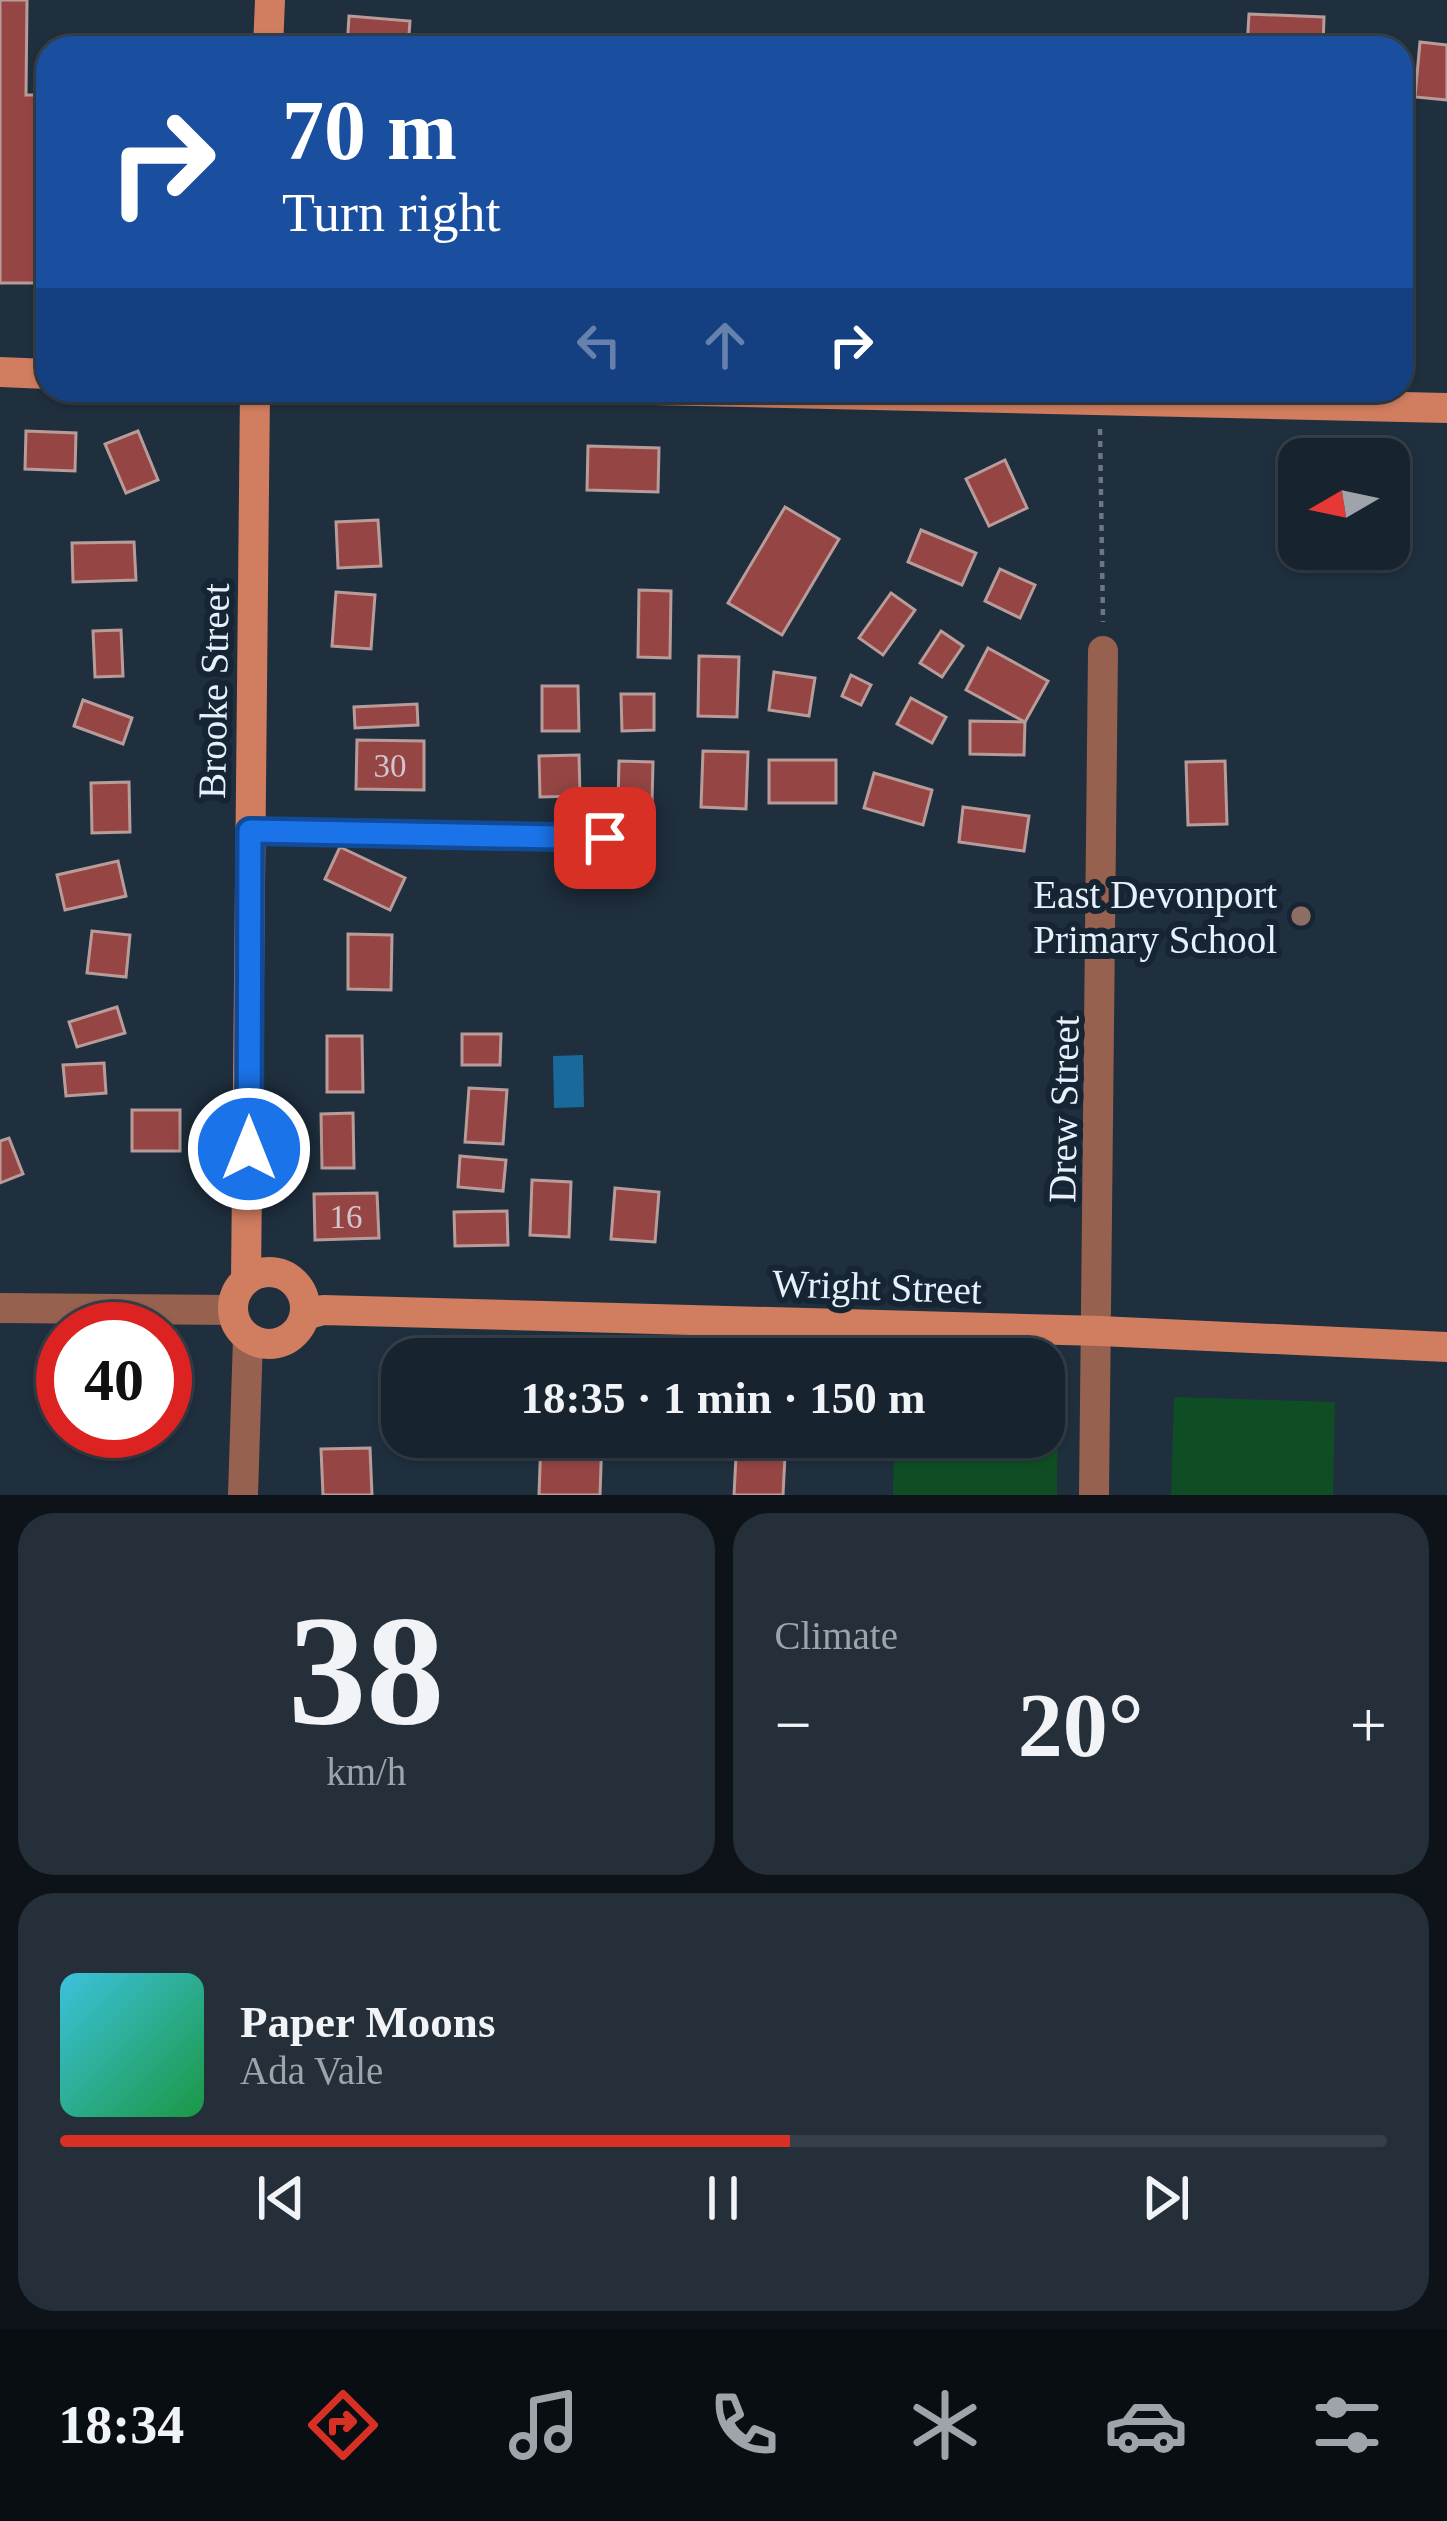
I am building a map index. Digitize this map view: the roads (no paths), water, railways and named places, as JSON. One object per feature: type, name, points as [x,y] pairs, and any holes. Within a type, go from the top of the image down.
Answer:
[{"type":"street","points":[[268,36],[270,0]]},
{"type":"street","points":[[0,372],[36,374]]},
{"type":"street","name":"Brooke Street","points":[[245,1280],[255,402]]},
{"type":"street","points":[[1186,402],[1447,408]]},
{"type":"street","name":"Drew Street","points":[[1094,1495],[1100,1331],[1103,651]]},
{"type":"street","points":[[243,1495],[248,1338],[233,1310],[245,1280],[266,1271],[288,1276],[303,1293],[305,1315],[283,1342],[248,1338]]},
{"type":"street","points":[[0,1308],[233,1310]]},
{"type":"street","name":"Wright Street","points":[[305,1315],[323,1310],[1100,1331],[1447,1347]]},
{"type":"lane","points":[[250,831],[605,838]]},
{"type":"water","points":[[583,1055],[584,1107],[554,1108],[553,1056]]},
{"type":"place","name":"East Devonport Primary School","points":[[1301,916]]}]
